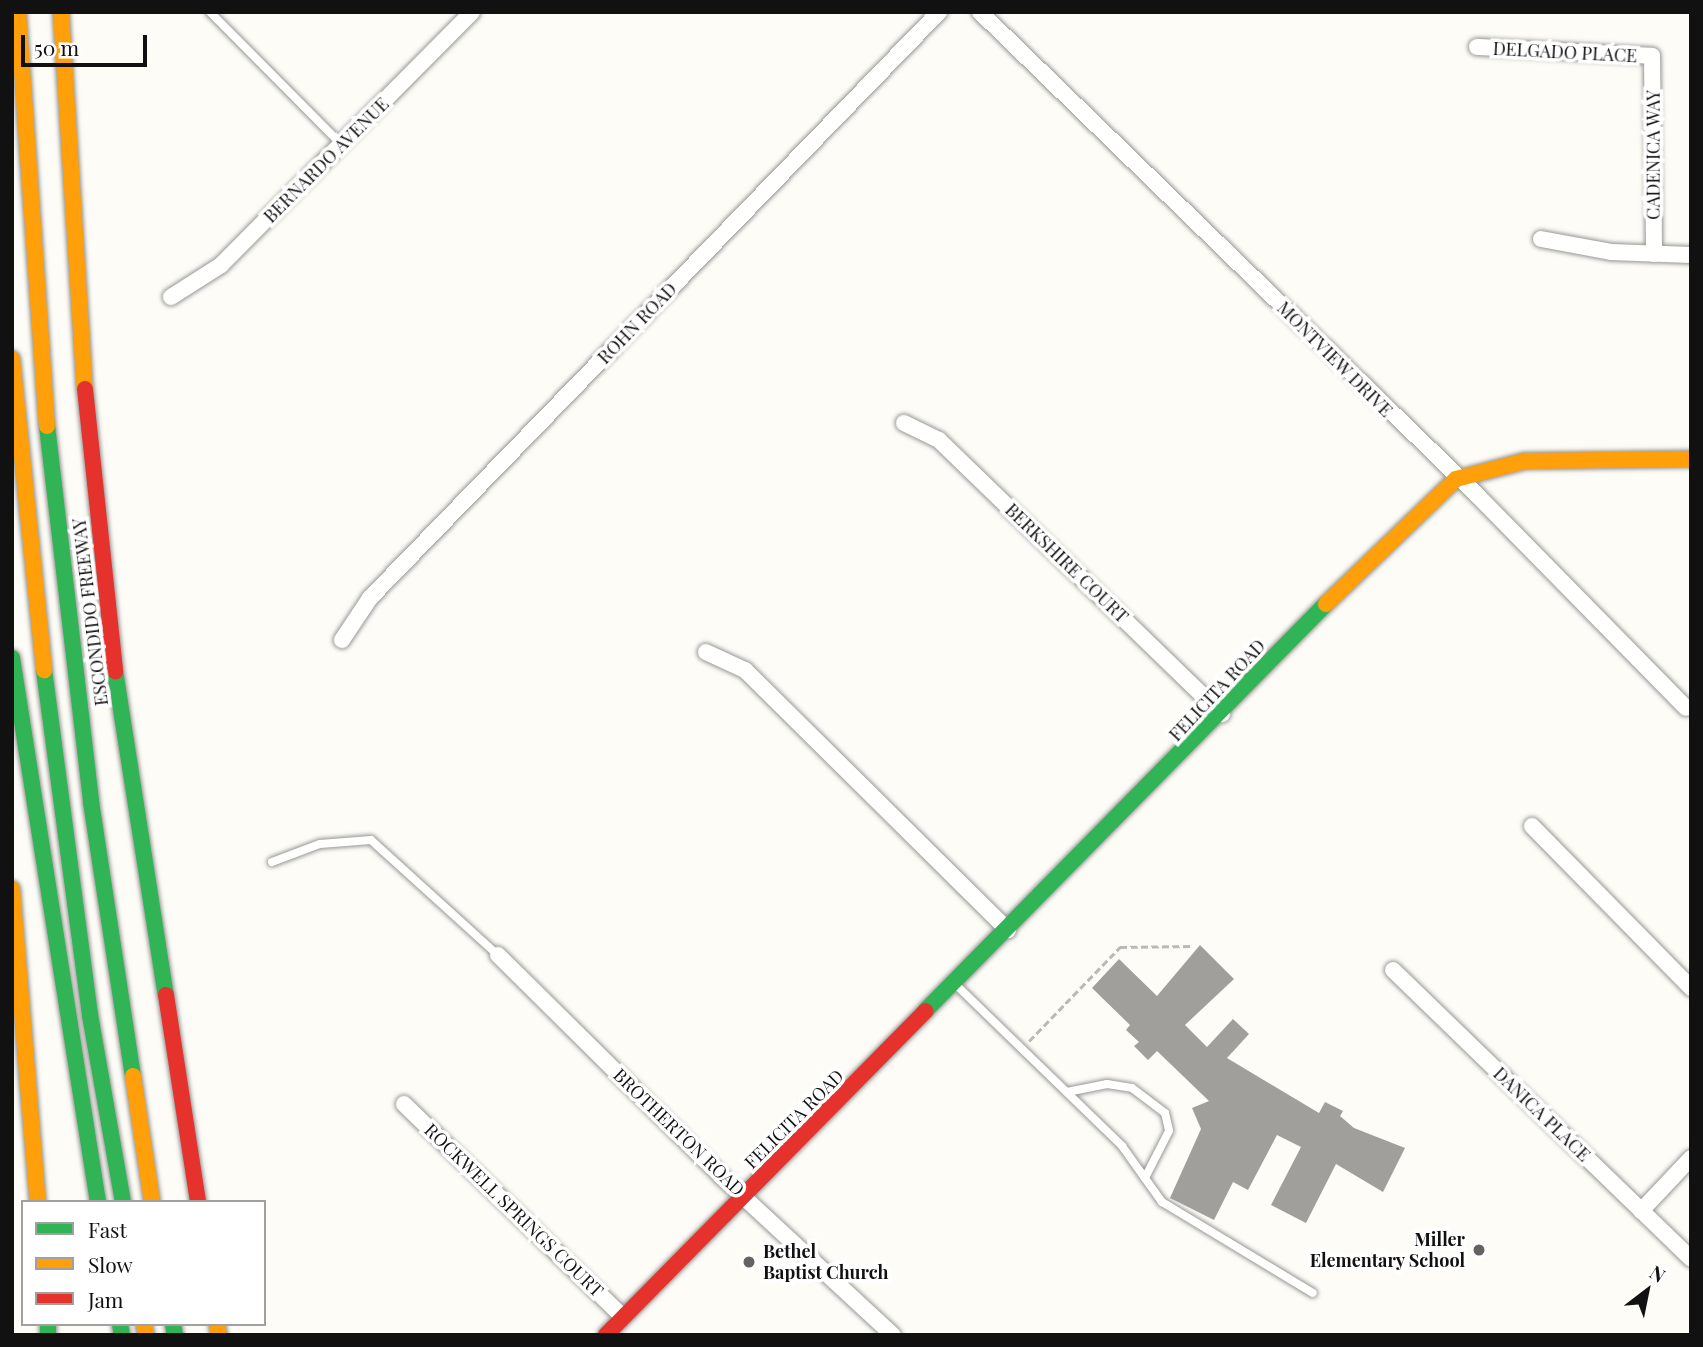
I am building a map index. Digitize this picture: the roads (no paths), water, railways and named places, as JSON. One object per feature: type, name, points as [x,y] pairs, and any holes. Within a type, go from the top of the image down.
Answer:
[{"type":"main road","points":[[18,12],[37,327],[59,534],[91,802],[152,1200]]},
{"type":"main road","name":"ESCONDIDO FREEWAY","points":[[61,12],[86,400],[110,639],[198,1200]]},
{"type":"main road","points":[[12,359],[39,629],[90,1016],[123,1200]]},
{"type":"main road","points":[[1456,479],[1550,458],[1691,459]]},
{"type":"main road","name":"FELICITA ROAD","points":[[606,1335],[1222,714],[1330,596],[1456,479]]},
{"type":"main road","points":[[12,658],[98,1200]]},
{"type":"main road","points":[[12,889],[38,1200]]},
{"type":"street","name":"BERNARDO AVENUE","points":[[171,297],[222,265],[472,12]]},
{"type":"street","name":"ROHN ROAD","points":[[342,640],[370,598],[939,12]]},
{"type":"street","name":"MONTVIEW DRIVE","points":[[980,12],[1686,708]]},
{"type":"street","name":"DELGADO PLACE","points":[[1477,47],[1653,56]]},
{"type":"street","name":"CADENICA WAY","points":[[1653,56],[1654,254]]},
{"type":"street","points":[[1541,239],[1654,254],[1691,255]]},
{"type":"street","name":"BERKSHIRE COURT","points":[[904,423],[939,440],[1222,714]]},
{"type":"street","points":[[706,652],[745,670],[1008,930]]},
{"type":"street","points":[[1532,826],[1691,988]]},
{"type":"street","name":"BROTHERTON ROAD","points":[[498,955],[745,1196],[893,1335]]},
{"type":"street","name":"DANICA PLACE","points":[[1393,970],[1691,1259]]},
{"type":"street","name":"ROCKWELL SPRINGS COURT","points":[[404,1104],[623,1317]]},
{"type":"street","points":[[1641,1210],[1691,1158]]},
{"type":"lane","points":[[210,12],[341,144]]},
{"type":"lane","points":[[272,862],[320,844],[371,840],[498,955]]},
{"type":"lane","points":[[955,984],[1067,1092],[1181,1216],[1313,1293]]},
{"type":"lane","points":[[1067,1092],[1107,1084],[1132,1088],[1165,1113],[1169,1131],[1145,1178]]},
{"type":"place","name":"Miller Elementary School","points":[[1479,1250]]},
{"type":"place","name":"Bethel Baptist Church","points":[[749,1262]]}]
